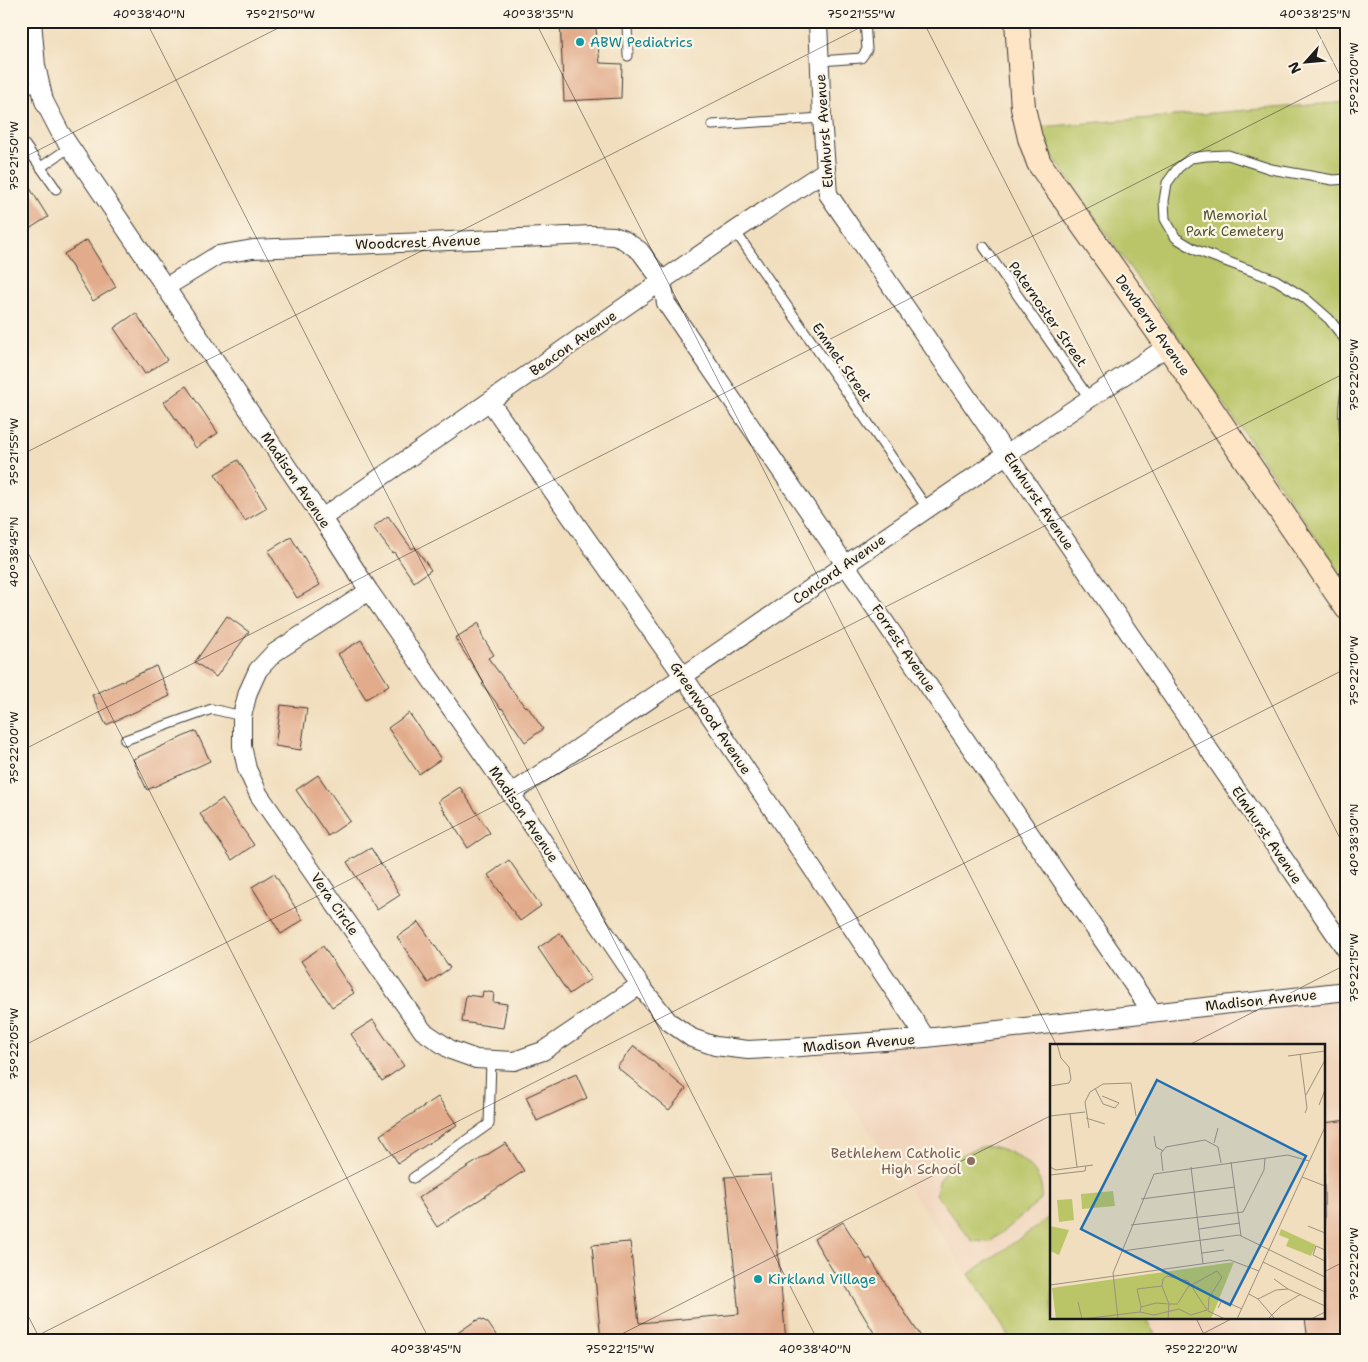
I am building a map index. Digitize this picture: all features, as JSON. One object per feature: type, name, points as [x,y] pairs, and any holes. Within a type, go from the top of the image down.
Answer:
[{"type":"street","name":"Madison Avenue","points":[[32,21],[36,66],[40,85],[44,100],[60,132],[322,518],[368,591],[511,794],[640,985],[668,1021],[692,1038],[715,1046],[748,1050],[926,1038],[1347,991]]},
{"type":"street","name":"Elmhurst Avenue","points":[[818,21],[822,118],[828,194],[1347,951]]},
{"type":"street","name":"Dewberry Avenue","points":[[1017,21],[1023,108],[1030,138],[1039,163],[1168,346],[1347,608]]},
{"type":"street","name":"Beacon Avenue","points":[[322,518],[734,231],[826,171]]},
{"type":"street","name":"Woodcrest Avenue","points":[[166,287],[218,254],[253,249],[592,235],[614,236],[624,240],[640,251],[662,281]]},
{"type":"street","name":"Forrest Avenue","points":[[662,281],[666,303],[1152,1012]]},
{"type":"street","name":"Concord Avenue","points":[[511,794],[684,677],[927,508],[1168,346]]},
{"type":"street","name":"Greenwood Avenue","points":[[490,402],[684,677],[926,1038]]},
{"type":"street","name":"Vera Circle","points":[[368,591],[274,653],[258,670],[248,692],[242,716],[242,746],[247,769],[259,795],[423,1031],[450,1050],[476,1059],[514,1061],[543,1050],[640,985]]},
{"type":"lane","points":[[627,21],[628,56]]},
{"type":"lane","points":[[820,61],[861,58],[867,50],[865,21]]},
{"type":"lane","points":[[21,89],[40,85]]},
{"type":"lane","points":[[712,125],[822,118]]},
{"type":"lane","points":[[25,144],[56,189]]},
{"type":"lane","points":[[40,167],[70,147]]},
{"type":"lane","points":[[1347,180],[1333,180],[1271,168],[1228,154],[1206,156],[1191,158],[1178,168],[1167,183],[1164,201],[1165,219],[1176,238],[1196,250],[1276,280],[1329,319],[1347,342]]},
{"type":"lane","name":"Emmet Street","points":[[734,231],[927,508]]},
{"type":"lane","name":"Paternoster Street","points":[[984,246],[1089,398]]},
{"type":"lane","points":[[1347,387],[1344,397],[1347,451]]},
{"type":"lane","points":[[125,740],[212,709],[242,716]]},
{"type":"lane","points":[[413,1178],[489,1124],[491,1061]]},
{"type":"shaded area","name":"Bethlehem Catholic High School","points":[[1347,987],[1347,1341],[1015,1341],[811,1047]]},
{"type":"green space","name":"Memorial Park Cemetery","points":[[1347,102],[1347,582],[1041,139],[1039,127]]},
{"type":"green space","points":[[986,1146],[1006,1151],[1026,1163],[1040,1181],[1042,1191],[1040,1201],[990,1242],[972,1241],[936,1194],[938,1184],[946,1168],[952,1162],[967,1152]]},
{"type":"green space","points":[[1050,1217],[1050,1320],[1146,1320],[1159,1341],[1012,1341],[969,1274]]},
{"type":"building","name":"ABW Pediatrics","points":[[560,21],[595,21],[600,63],[622,64],[621,98],[564,101]]},
{"type":"building","points":[[21,174],[48,217],[21,234]]},
{"type":"building","points":[[87,240],[116,287],[93,301],[64,254]]},
{"type":"building","points":[[136,313],[167,360],[145,374],[114,328]]},
{"type":"building","points":[[186,386],[218,433],[196,448],[164,402]]},
{"type":"building","points":[[238,460],[267,508],[245,521],[215,474]]},
{"type":"building","points":[[388,516],[412,549],[415,547],[431,570],[414,582],[394,552],[392,553],[373,527]]},
{"type":"building","points":[[291,537],[320,585],[297,598],[268,551]]},
{"type":"building","points":[[227,616],[249,632],[216,677],[195,662]]},
{"type":"building","points":[[479,623],[482,636],[494,655],[488,658],[543,729],[525,742],[502,708],[482,684],[484,683],[455,638]]},
{"type":"building","points":[[361,640],[389,685],[366,699],[338,654]]},
{"type":"building","points":[[156,666],[170,696],[106,725],[92,695]]},
{"type":"building","points":[[281,705],[307,708],[301,750],[275,746]]},
{"type":"building","points":[[409,713],[441,759],[419,774],[388,728]]},
{"type":"building","points":[[196,731],[210,761],[147,790],[133,759]]},
{"type":"building","points":[[318,775],[350,821],[328,836],[296,790]]},
{"type":"building","points":[[460,787],[490,833],[468,848],[438,801]]},
{"type":"building","points":[[222,799],[254,845],[232,860],[200,814]]},
{"type":"building","points":[[371,848],[400,895],[377,910],[347,862]]},
{"type":"building","points":[[509,860],[541,906],[520,921],[488,875]]},
{"type":"building","points":[[274,873],[303,920],[281,934],[252,887]]},
{"type":"building","points":[[419,922],[450,968],[428,983],[397,937]]},
{"type":"building","points":[[560,933],[591,979],[569,994],[538,948]]},
{"type":"building","points":[[323,946],[354,993],[332,1007],[301,961]]},
{"type":"building","points":[[483,991],[494,993],[493,1002],[507,1004],[503,1028],[462,1022],[466,995],[482,997]]},
{"type":"building","points":[[373,1020],[404,1066],[382,1081],[351,1034]]},
{"type":"building","points":[[634,1046],[686,1089],[669,1110],[617,1067]]},
{"type":"building","points":[[576,1074],[587,1098],[537,1121],[526,1097]]},
{"type":"building","points":[[438,1097],[457,1125],[398,1163],[380,1135]]},
{"type":"building","points":[[1347,1120],[1347,1341],[1308,1341],[1305,1320],[1326,1320],[1326,1123]]},
{"type":"building","points":[[506,1143],[524,1171],[437,1227],[418,1198]]},
{"type":"building","name":"Kirkland Village","points":[[771,1175],[786,1341],[601,1341],[592,1245],[630,1242],[639,1323],[739,1314],[725,1177]]},
{"type":"building","points":[[843,1222],[867,1260],[870,1258],[924,1341],[879,1341],[842,1280],[839,1281],[814,1239]]},
{"type":"building","points":[[481,1319],[488,1323],[500,1341],[446,1341],[475,1321]]},
{"type":"place","name":"ABW Pediatrics","points":[[580,42]]},
{"type":"place","name":"Bethlehem Catholic High School","points":[[971,1161]]},
{"type":"place","name":"Kirkland Village","points":[[758,1279]]}]
